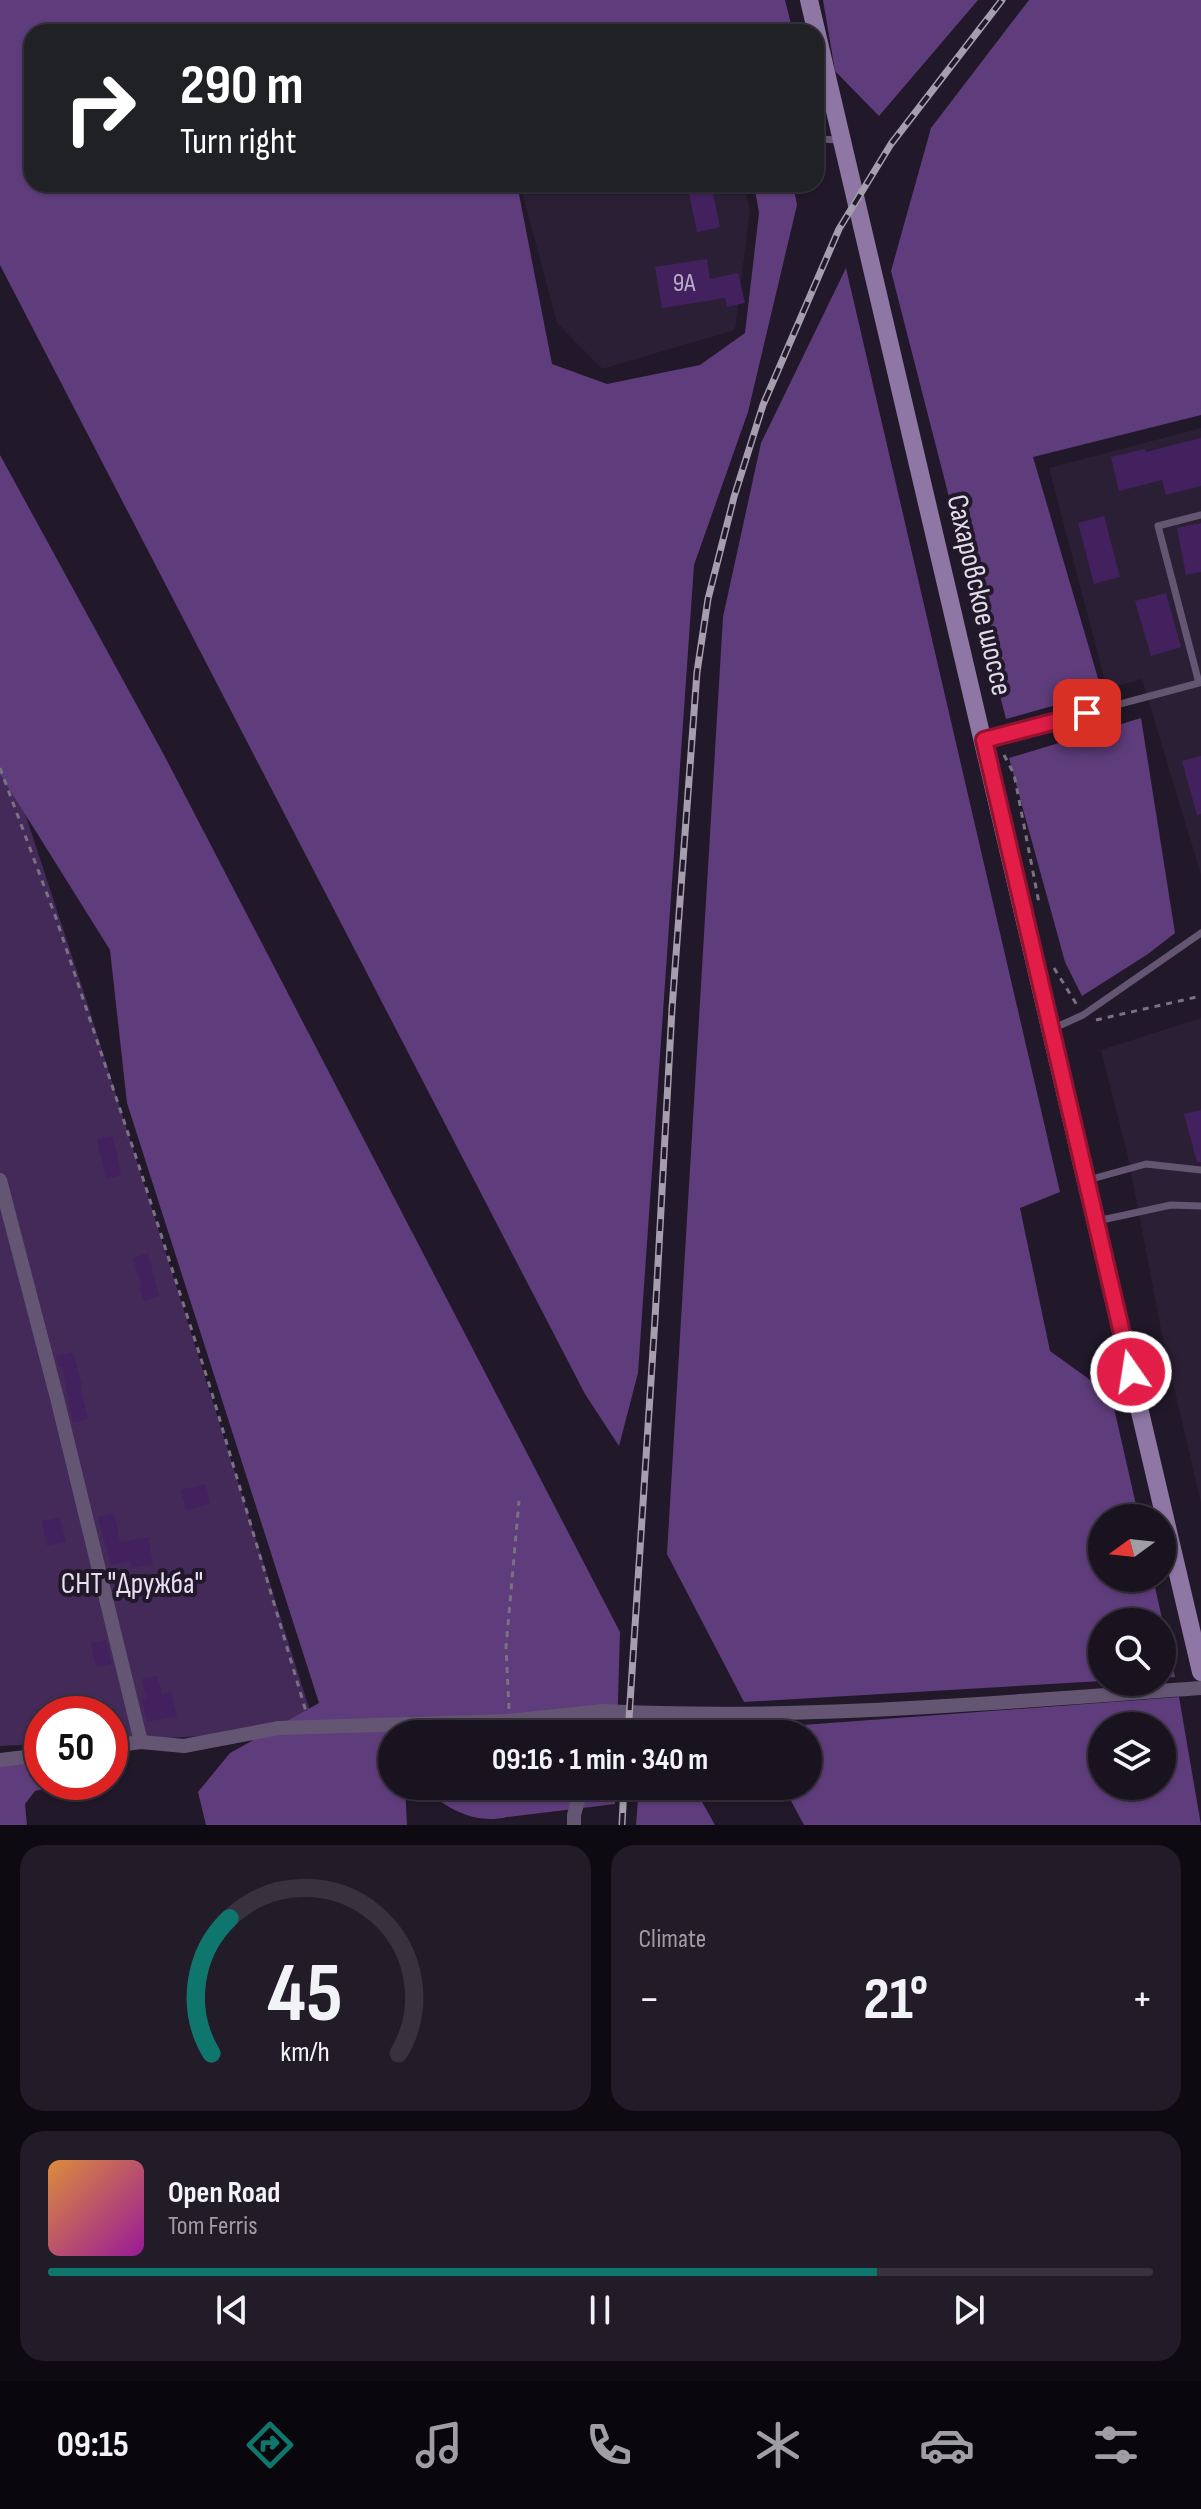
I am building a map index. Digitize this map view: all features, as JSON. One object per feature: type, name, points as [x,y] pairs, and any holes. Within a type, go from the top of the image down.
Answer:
[{"type":"main road","name":"Сахаровское шоссе","points":[[809,0],[815,24]]},
{"type":"main road","name":"Сахаровское шоссе","points":[[824,62],[990,739],[1050,1030],[1201,1672]]},
{"type":"street","points":[[0,1180],[141,1742]]},
{"type":"street","points":[[518,1720],[604,1711],[734,1715],[930,1707],[1201,1688]]},
{"type":"street","points":[[602,1720],[604,1711]]},
{"type":"street","points":[[128,1744],[184,1746],[279,1728],[378,1725]]},
{"type":"street","points":[[0,1760],[24,1757]]},
{"type":"street","points":[[574,1825],[578,1800]]},
{"type":"lane","points":[[824,139],[843,140]]},
{"type":"lane","points":[[990,739],[1199,683],[1158,526],[1201,515]]},
{"type":"lane","points":[[1050,1030],[1083,1015],[1201,933]]},
{"type":"lane","points":[[1086,1181],[1146,1164],[1201,1170]]},
{"type":"lane","points":[[1095,1222],[1171,1205],[1201,1206]]},
{"type":"path","points":[[990,739],[1014,774],[1039,914]]},
{"type":"path","points":[[0,768],[56,918],[138,1163],[211,1390],[311,1727]]},
{"type":"path","points":[[1052,963],[1056,975],[1083,1015]]},
{"type":"path","points":[[1095,1020],[1201,996]]},
{"type":"path","points":[[509,1720],[506,1647],[519,1501]]},
{"type":"shaded area","points":[[0,0],[785,0],[791,24],[24,24],[24,192],[519,192],[552,364],[607,384],[700,365],[745,333],[759,213],[755,192],[795,192],[797,205],[748,412],[694,565],[638,1373],[619,1446],[585,1394],[0,265]]},
{"type":"shaded area","points":[[823,0],[978,0],[879,116],[835,71]]},
{"type":"shaded area","points":[[1029,0],[1201,0],[1201,415],[1033,457],[1102,692],[1006,719],[891,271],[931,128]]},
{"type":"shaded area","points":[[522,192],[745,192],[750,210],[735,330],[602,369],[557,323]]},
{"type":"shaded area","points":[[846,268],[1060,1192],[1020,1208],[1050,1351],[1111,1395],[1136,1504],[1088,1504],[1088,1592],[1156,1592],[1160,1608],[1088,1608],[1088,1682],[744,1702],[667,1554],[723,617],[761,443]]},
{"type":"shaded area","points":[[1201,428],[1201,875],[1142,679],[1107,689],[1049,468]]},
{"type":"shaded area","points":[[0,455],[164,755],[620,1632],[617,1720],[378,1720],[378,1800],[406,1800],[407,1825],[206,1825],[198,1792],[230,1753],[319,1703],[127,1103],[110,950],[0,774]]},
{"type":"shaded area","points":[[1141,718],[1175,933],[1082,996],[1065,962],[1009,758]]},
{"type":"shaded area","points":[[1201,1018],[1201,1503],[1163,1340],[1128,1157],[1101,1050]]},
{"type":"shaded area","points":[[1179,1697],[1201,1825],[804,1825],[791,1800],[822,1800],[822,1724]]},
{"type":"shaded area","points":[[24,1758],[27,1825],[0,1825],[0,1759]]},
{"type":"shaded area","points":[[615,1800],[615,1804],[495,1819],[472,1817],[440,1801]]},
{"type":"shaded area","points":[[638,1800],[701,1800],[715,1825],[636,1825]]},
{"type":"green space","name":"СНТ \"Дружба\"","points":[[0,719],[8,761],[316,1730],[128,1740],[128,1696],[24,1696],[24,1745],[0,1746]]},
{"type":"building","points":[[689,192],[713,192],[720,227],[697,232]]},
{"type":"building","points":[[707,259],[710,279],[738,273],[745,303],[727,307],[725,298],[662,308],[655,267]]},
{"type":"building","points":[[1201,438],[1201,486],[1166,495],[1162,480],[1119,491],[1111,457]]},
{"type":"building","points":[[1104,516],[1120,577],[1094,584],[1078,523]]},
{"type":"building","points":[[1201,523],[1201,572],[1186,575],[1177,528]]},
{"type":"building","points":[[1166,593],[1181,647],[1151,656],[1135,601]]},
{"type":"building","points":[[1201,756],[1201,814],[1197,815],[1182,761]]},
{"type":"building","points":[[1201,1110],[1201,1162],[1197,1162],[1184,1114]]},
{"type":"building","points":[[113,1136],[121,1175],[106,1179],[97,1139]]},
{"type":"building","points":[[148,1253],[159,1296],[144,1301],[133,1258]]},
{"type":"building","points":[[73,1352],[88,1419],[73,1423],[62,1367],[59,1367],[56,1356]]},
{"type":"building","points":[[206,1484],[210,1504],[186,1510],[181,1490]]},
{"type":"building","points":[[114,1513],[120,1542],[148,1537],[153,1564],[131,1568],[130,1561],[111,1565],[98,1517]]},
{"type":"building","points":[[60,1517],[66,1542],[47,1546],[42,1521]]},
{"type":"building","points":[[106,1640],[112,1664],[96,1667],[91,1643]]},
{"type":"building","points":[[157,1676],[162,1694],[171,1692],[177,1716],[147,1722],[142,1679]]},
{"type":"railway","points":[[629,1720],[672,1009],[697,672],[708,599],[734,497],[763,405],[839,229],[891,144],[1002,0]]},
{"type":"railway","points":[[622,1825],[623,1800]]},
{"type":"route","points":[[1087,713],[984,740],[1131,1372]]}]
